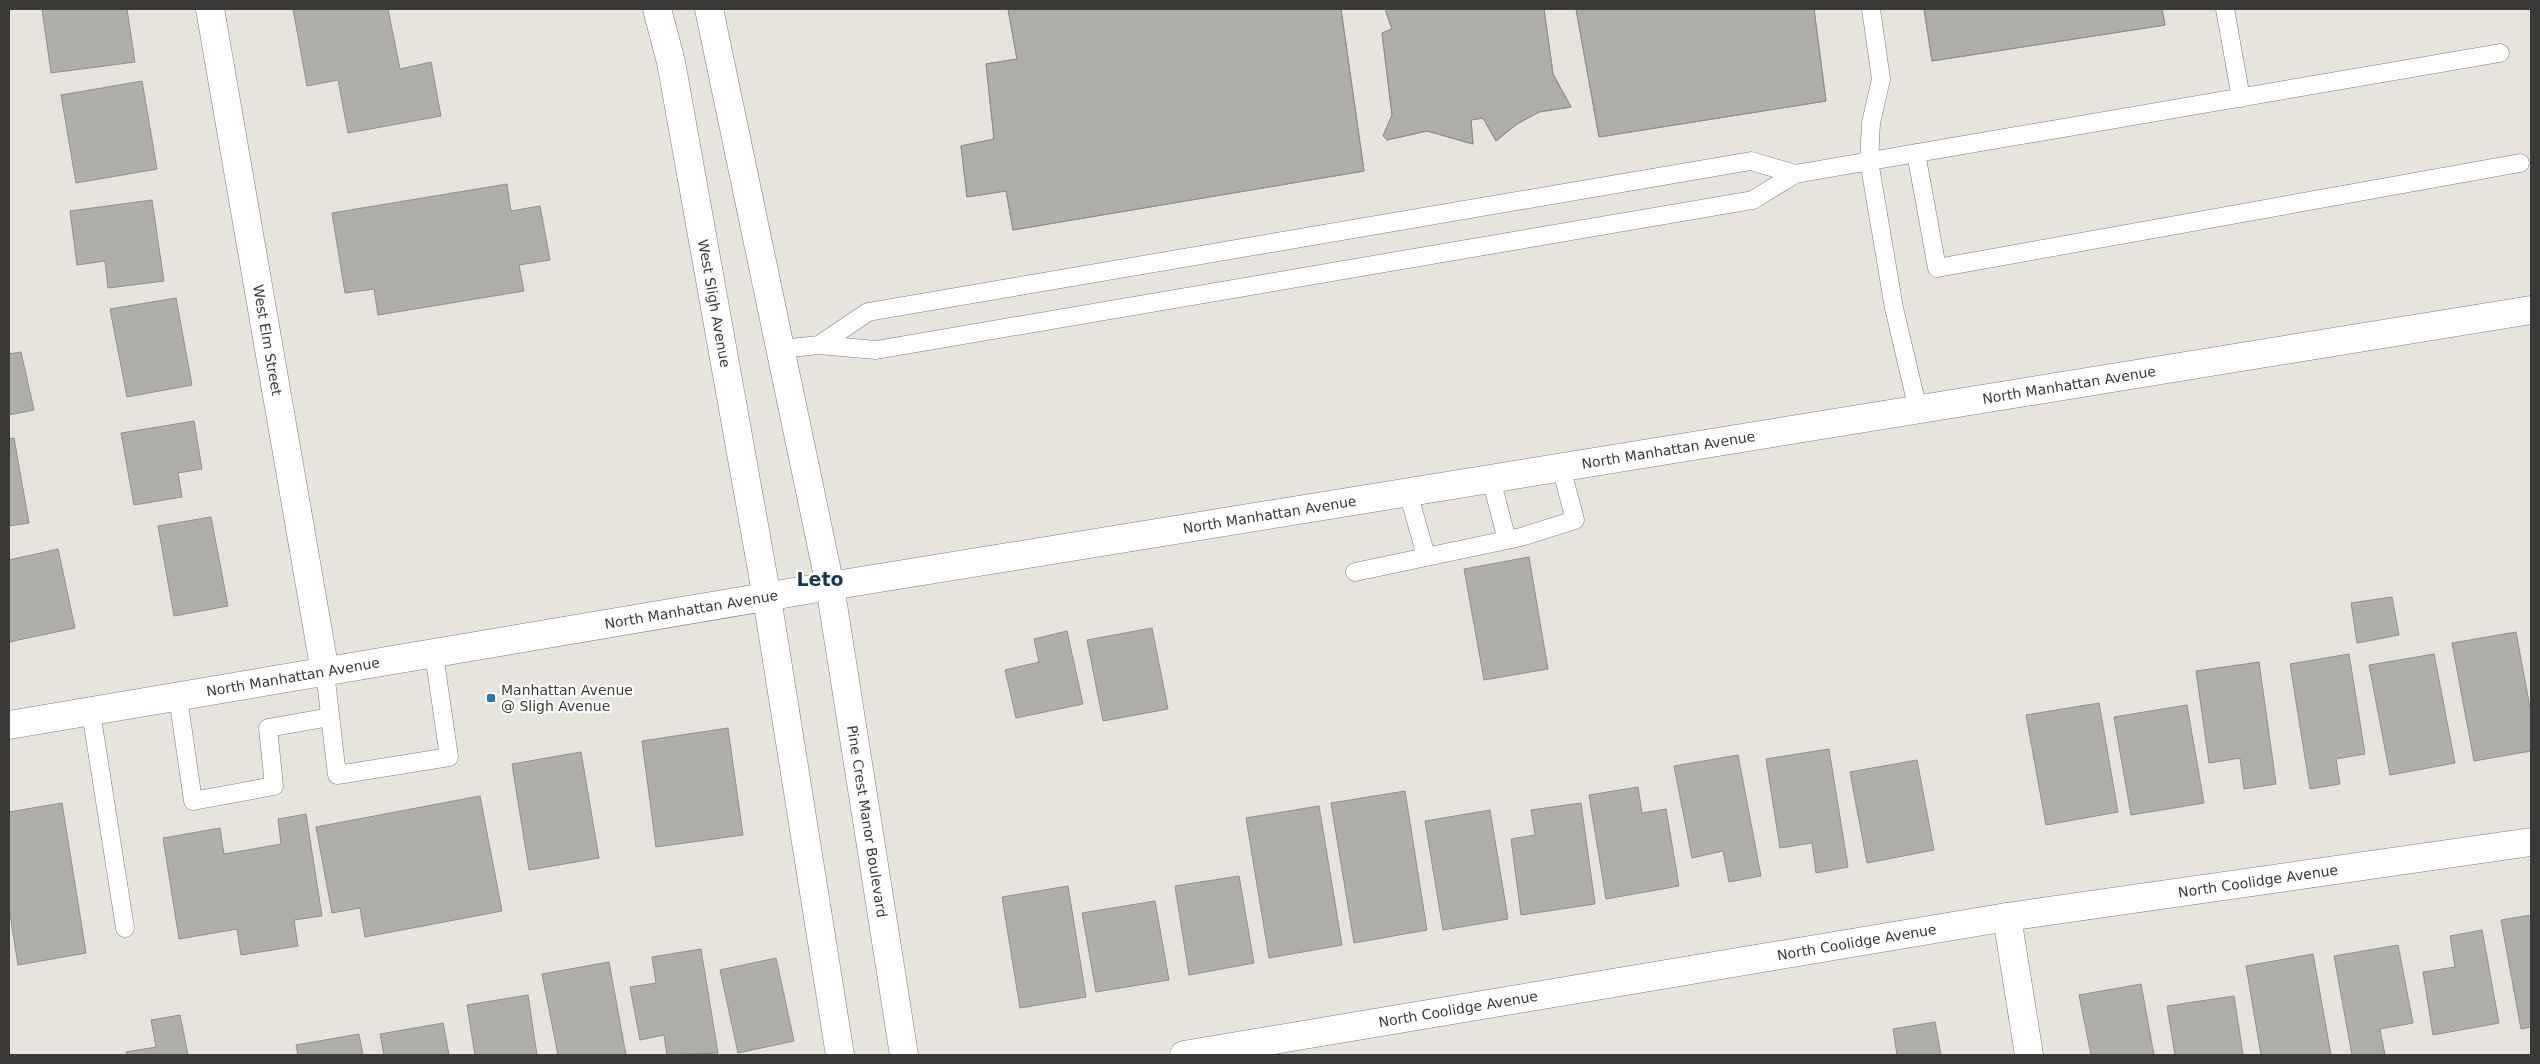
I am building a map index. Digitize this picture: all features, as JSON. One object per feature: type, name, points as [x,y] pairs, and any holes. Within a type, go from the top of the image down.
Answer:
[{"type":"street","name":"West Elm Street","points":[[210,9],[325,672]]},
{"type":"street","name":"West Sligh Avenue","points":[[657,9],[671,62],[767,598]]},
{"type":"street","points":[[709,9],[830,586]]},
{"type":"street","name":"North Manhattan Avenue","points":[[9,725],[830,586],[2531,310]]},
{"type":"street","name":"Pine Crest Manor Boulevard","points":[[830,586],[904,1055]]},
{"type":"street","points":[[767,598],[840,1055]]},
{"type":"street","name":"North Coolidge Avenue","points":[[1184,1055],[2007,917],[2531,842]]},
{"type":"street","points":[[2007,917],[2029,1055]]},
{"type":"lane","points":[[1871,9],[1881,80],[1871,123],[1869,161],[1894,308],[1918,410]]},
{"type":"lane","points":[[2225,9],[2241,98]]},
{"type":"lane","points":[[781,349],[819,345],[876,350],[1753,200],[1795,174],[2500,53]]},
{"type":"lane","points":[[1916,154],[1937,268],[2520,163]]},
{"type":"lane","points":[[819,345],[868,312],[1751,161],[1795,174]]},
{"type":"lane","points":[[1355,572],[1506,540],[1575,520],[1561,468]]},
{"type":"lane","points":[[1491,479],[1506,540]]},
{"type":"lane","points":[[1408,492],[1426,556]]},
{"type":"lane","points":[[325,672],[338,775],[450,757],[434,654]]},
{"type":"lane","points":[[178,697],[193,801],[274,786],[268,728],[330,716]]},
{"type":"lane","points":[[91,712],[126,928]]},
{"type":"building","points":[[42,9],[127,9],[135,62],[51,73]]},
{"type":"building","points":[[293,9],[388,9],[400,69],[431,62],[441,116],[348,133],[338,80],[307,86]]},
{"type":"building","points":[[1008,9],[1341,9],[1364,171],[1013,230],[1006,191],[967,197],[961,146],[994,139],[986,64],[1017,59]]},
{"type":"building","points":[[1008,9],[1341,9],[1364,171],[1013,230],[1006,191],[967,197],[961,146],[994,139],[986,64],[1017,59]]},
{"type":"building","points":[[1385,9],[1544,9],[1553,74],[1571,107],[1539,112],[1517,124],[1496,141],[1483,118],[1471,120],[1473,144],[1427,131],[1387,140],[1383,136],[1392,115],[1382,33],[1392,29]]},
{"type":"building","points":[[1385,9],[1544,9],[1553,74],[1571,107],[1539,112],[1517,124],[1496,141],[1483,118],[1471,120],[1473,144],[1427,131],[1387,140],[1383,136],[1392,115],[1382,33],[1392,29]]},
{"type":"building","points":[[1576,9],[1814,9],[1826,101],[1599,137]]},
{"type":"building","points":[[1576,9],[1814,9],[1826,101],[1599,137]]},
{"type":"building","points":[[1924,9],[2162,9],[2165,25],[1932,61]]},
{"type":"building","points":[[1924,9],[2162,9],[2165,25],[1932,61]]},
{"type":"building","points":[[142,81],[157,169],[76,183],[61,95]]},
{"type":"building","points":[[507,184],[511,211],[540,206],[550,260],[519,265],[524,291],[378,315],[374,289],[345,293],[332,213]]},
{"type":"building","points":[[152,200],[164,281],[108,288],[105,261],[77,265],[70,211]]},
{"type":"building","points":[[176,298],[192,385],[127,397],[110,309]]},
{"type":"building","points":[[21,352],[34,410],[9,415],[9,354]]},
{"type":"building","points":[[194,421],[202,469],[178,473],[182,497],[134,505],[121,433]]},
{"type":"building","points":[[14,438],[29,523],[9,526],[9,439]]},
{"type":"building","points":[[211,517],[228,606],[174,616],[158,526]]},
{"type":"building","points":[[58,549],[75,628],[9,642],[9,560]]},
{"type":"building","points":[[1529,557],[1548,669],[1484,680],[1464,569]]},
{"type":"building","points":[[2392,597],[2399,635],[2357,643],[2351,603]]},
{"type":"building","points":[[1152,628],[1168,709],[1103,721],[1087,640]]},
{"type":"building","points":[[1067,631],[1083,704],[1016,718],[1005,670],[1039,662],[1034,639]]},
{"type":"building","points":[[2516,632],[2531,713],[2531,751],[2474,761],[2452,643]]},
{"type":"building","points":[[2349,654],[2365,754],[2336,759],[2340,784],[2310,789],[2290,664]]},
{"type":"building","points":[[2434,654],[2455,763],[2390,775],[2369,665]]},
{"type":"building","points":[[2259,662],[2276,784],[2244,789],[2240,758],[2209,763],[2196,671]]},
{"type":"building","points":[[2099,703],[2118,812],[2046,825],[2026,715]]},
{"type":"building","points":[[2187,705],[2204,803],[2131,815],[2114,717]]},
{"type":"building","points":[[728,728],[743,835],[656,847],[642,741]]},
{"type":"building","points":[[1829,749],[1848,867],[1816,873],[1812,843],[1780,848],[1766,759]]},
{"type":"building","points":[[581,752],[599,858],[529,870],[512,764]]},
{"type":"building","points":[[1738,755],[1761,876],[1729,882],[1723,851],[1692,858],[1674,766]]},
{"type":"building","points":[[1917,760],[1934,850],[1867,863],[1850,772]]},
{"type":"building","points":[[1638,787],[1642,813],[1666,809],[1679,886],[1606,899],[1589,795]]},
{"type":"building","points":[[1405,791],[1427,930],[1354,943],[1331,803]]},
{"type":"building","points":[[480,796],[502,911],[365,937],[360,908],[332,913],[316,827]]},
{"type":"building","points":[[62,803],[86,953],[18,965],[9,908],[9,812]]},
{"type":"building","points":[[1581,803],[1595,904],[1521,915],[1511,839],[1535,835],[1531,810]]},
{"type":"building","points":[[1319,806],[1342,945],[1269,958],[1246,818]]},
{"type":"building","points":[[1490,810],[1508,919],[1443,930],[1425,821]]},
{"type":"building","points":[[306,814],[322,916],[294,920],[298,946],[241,955],[237,929],[179,939],[163,838],[220,828],[224,854],[281,844],[278,819]]},
{"type":"building","points":[[1239,876],[1254,963],[1189,975],[1175,886]]},
{"type":"building","points":[[1068,886],[1086,997],[1020,1008],[1002,897]]},
{"type":"building","points":[[1155,901],[1169,980],[1096,992],[1082,913]]},
{"type":"building","points":[[2531,915],[2531,1027],[2521,1029],[2501,920]]},
{"type":"building","points":[[2482,930],[2499,1023],[2433,1035],[2423,972],[2455,967],[2450,936]]},
{"type":"building","points":[[2398,945],[2413,1023],[2380,1029],[2385,1055],[2352,1055],[2334,956]]},
{"type":"building","points":[[701,949],[718,1053],[667,1055],[664,1035],[640,1040],[630,987],[656,983],[652,957]]},
{"type":"building","points":[[2313,954],[2331,1055],[2261,1055],[2246,966]]},
{"type":"building","points":[[776,958],[794,1041],[738,1053],[720,970]]},
{"type":"building","points":[[609,962],[626,1055],[558,1055],[542,974]]},
{"type":"building","points":[[2141,984],[2154,1055],[2091,1055],[2079,995]]},
{"type":"building","points":[[528,995],[537,1055],[475,1055],[467,1005]]},
{"type":"building","points":[[2234,996],[2243,1055],[2175,1055],[2167,1006]]},
{"type":"building","points":[[180,1015],[188,1055],[127,1055],[126,1052],[156,1047],[151,1020]]},
{"type":"building","points":[[1935,1022],[1941,1055],[1897,1055],[1893,1029]]},
{"type":"building","points":[[443,1023],[449,1055],[384,1055],[380,1034]]},
{"type":"building","points":[[359,1034],[363,1055],[298,1055],[296,1045]]},
{"type":"place","name":"Manhattan Avenue @ Sligh Avenue","points":[[491,698]]},
{"type":"district","name":"Leto","points":[[820,579]]}]
